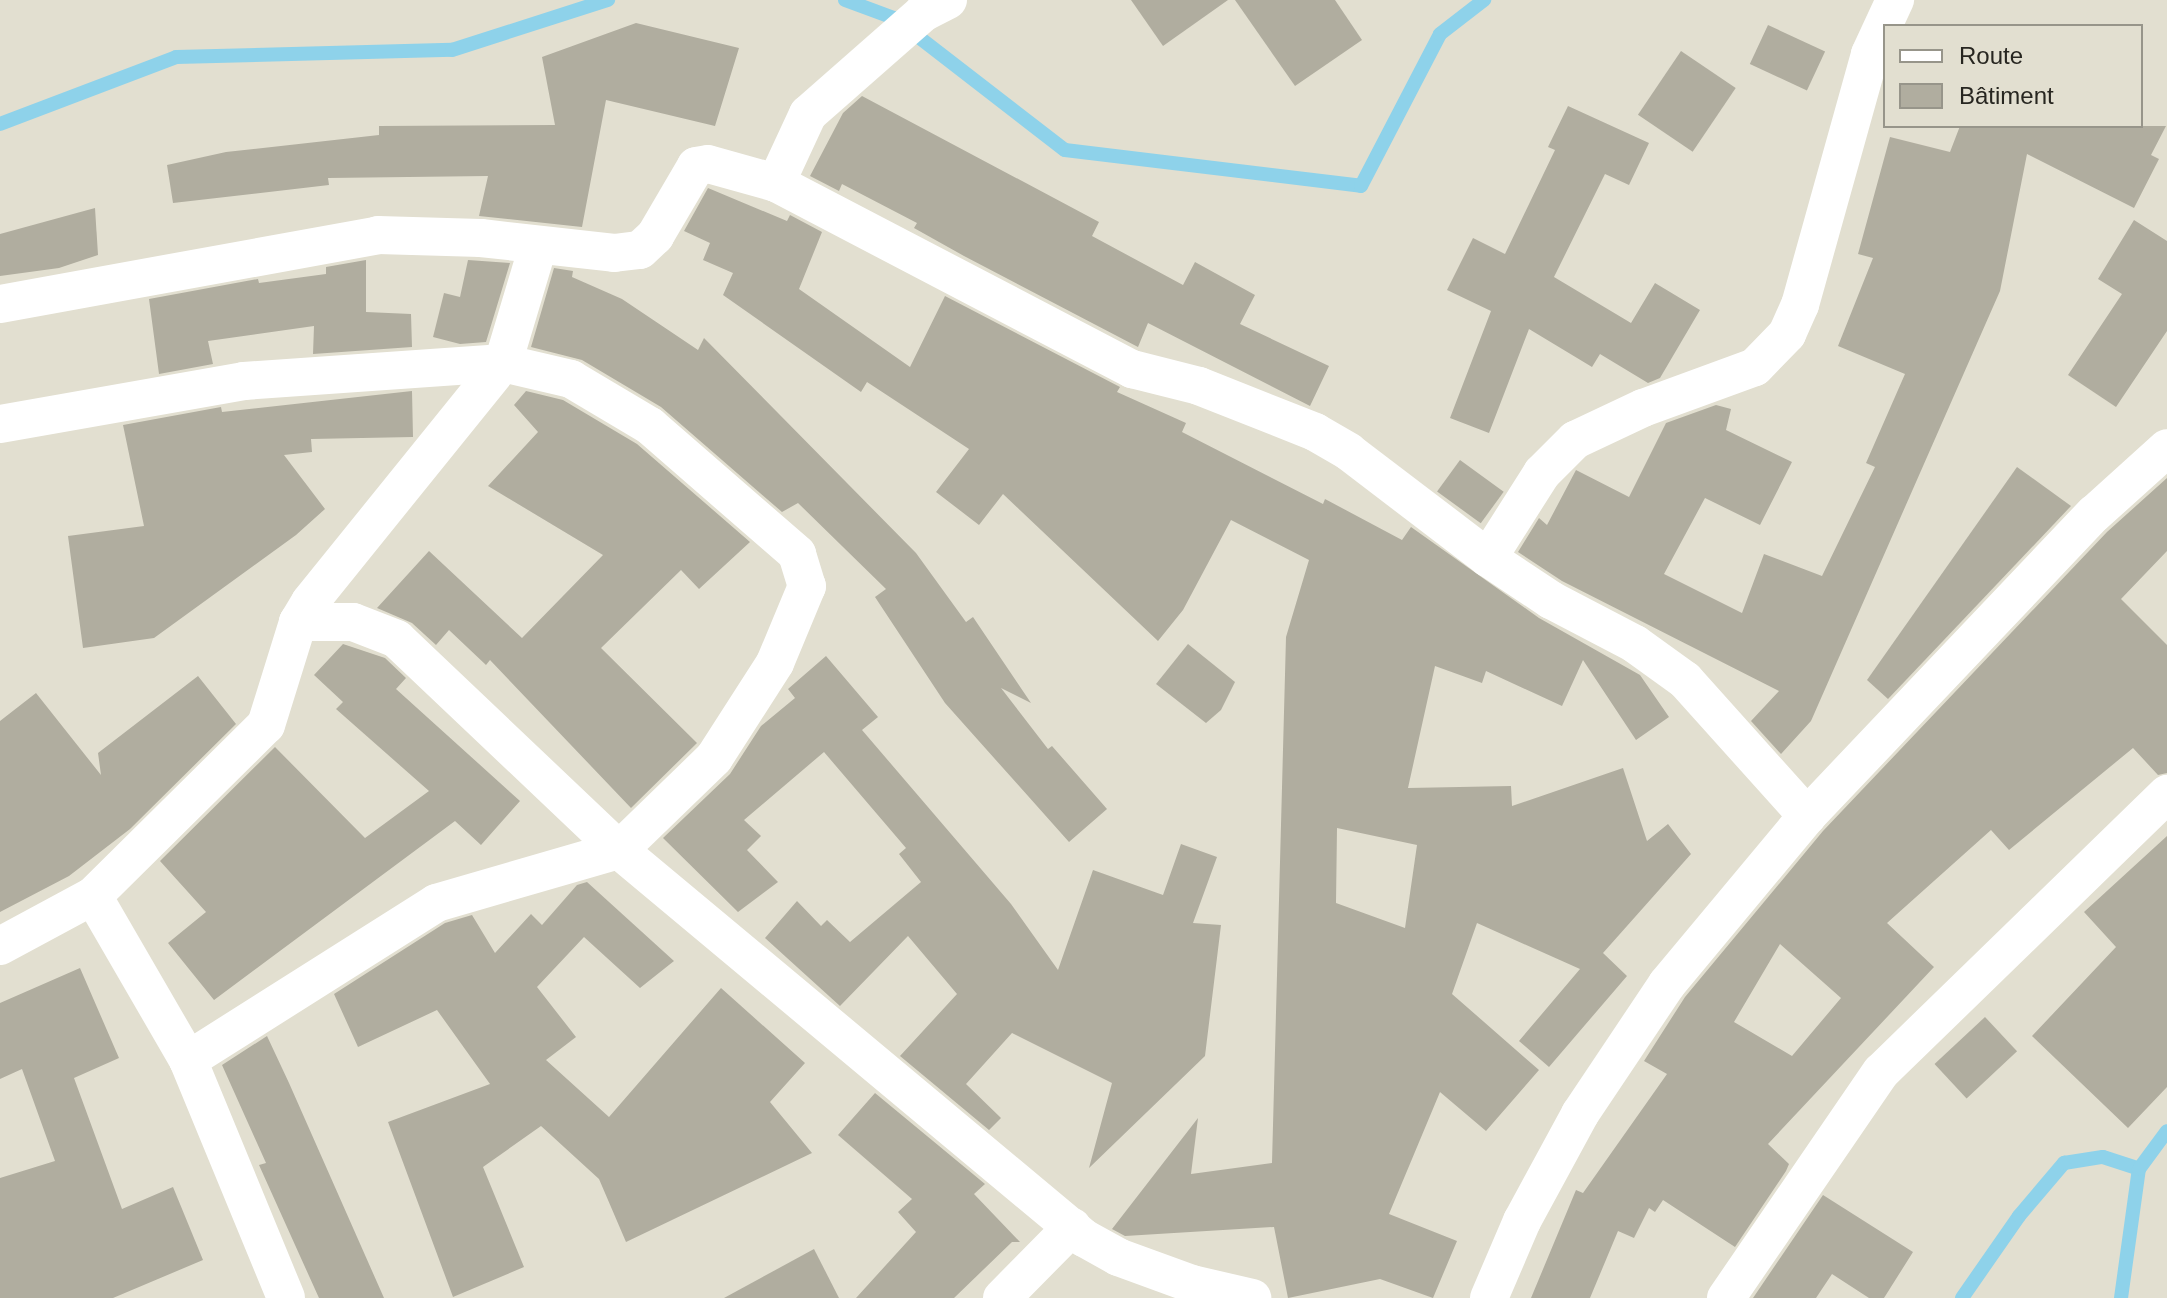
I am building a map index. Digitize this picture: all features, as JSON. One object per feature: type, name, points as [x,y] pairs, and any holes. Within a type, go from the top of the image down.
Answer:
[{"type":"street","points":[[1884,24],[1895,0]]},
{"type":"street","points":[[776,183],[808,114],[848,74],[935,6]]},
{"type":"street","points":[[1488,558],[1542,473],[1575,440],[1643,408],[1755,367],[1787,334],[1800,305],[1870,54],[1883,26]]},
{"type":"street","points":[[0,304],[378,235],[481,238],[538,246],[640,250],[655,236],[696,166],[708,164],[776,183],[1132,369],[1199,386],[1315,432],[1488,558],[1551,600],[1635,644],[1685,680],[1807,816]]},
{"type":"street","points":[[0,946],[93,896],[266,725],[298,622],[503,363],[538,246]]},
{"type":"street","points":[[0,424],[244,381],[503,363],[571,379],[604,395],[650,426],[797,554],[804,571],[804,597],[751,703],[714,758],[619,850],[436,903],[188,1060]]},
{"type":"street","points":[[1489,1298],[1522,1221],[1580,1114],[1667,984],[1807,816],[2094,514],[2167,448]]},
{"type":"street","points":[[298,622],[353,622],[397,639],[619,850],[1072,1227],[1118,1257],[1192,1284],[1252,1298]]},
{"type":"street","points":[[1726,1298],[1881,1072],[2167,794]]},
{"type":"street","points":[[93,896],[188,1060],[286,1298]]},
{"type":"street","points":[[1002,1298],[1072,1227]]},
{"type":"building","points":[[1131,0],[1228,0],[1163,46]]},
{"type":"building","points":[[1235,0],[1335,0],[1362,40],[1295,86]]},
{"type":"building","points":[[636,23],[739,48],[715,126],[606,100],[582,227],[479,216],[488,176],[328,178],[329,185],[173,203],[167,165],[226,152],[379,135],[379,126],[555,125],[542,57]]},
{"type":"building","points":[[1768,25],[1825,52],[1807,91],[1750,64]]},
{"type":"building","points":[[1681,51],[1736,88],[1693,152],[1638,115]]},
{"type":"building","points":[[862,96],[1099,222],[1092,236],[1183,285],[1195,262],[1255,295],[1240,324],[1329,366],[1310,406],[1148,323],[1138,347],[914,228],[917,223],[842,184],[839,191],[810,176],[843,113]]},
{"type":"building","points":[[1568,106],[1649,143],[1629,185],[1605,174],[1554,277],[1631,323],[1655,283],[1700,310],[1660,378],[1648,383],[1600,354],[1592,367],[1529,329],[1489,433],[1450,418],[1491,311],[1447,290],[1473,238],[1505,254],[1555,150],[1548,147]]},
{"type":"building","points":[[2166,126],[2151,155],[2159,159],[2134,208],[2027,154],[2000,291],[1811,721],[1781,754],[1751,721],[1779,691],[1562,581],[1518,552],[1539,518],[1547,525],[1576,470],[1629,497],[1666,423],[1716,405],[1731,409],[1726,430],[1792,462],[1760,525],[1705,498],[1664,574],[1742,613],[1764,554],[1822,576],[1875,467],[1866,463],[1905,374],[1838,346],[1873,258],[1858,254],[1890,137],[1950,152],[1959,128]]},
{"type":"building","points":[[708,188],[787,221],[790,215],[822,232],[799,289],[910,367],[945,296],[1120,387],[1117,392],[1186,423],[1182,432],[1323,504],[1325,499],[1402,540],[1411,527],[1539,618],[1640,675],[1669,717],[1636,740],[1583,660],[1562,706],[1486,671],[1482,683],[1435,666],[1408,788],[1511,786],[1512,806],[1623,768],[1647,841],[1668,824],[1691,854],[1603,953],[1627,976],[1549,1067],[1519,1041],[1580,969],[1477,923],[1452,994],[1539,1070],[1486,1131],[1440,1092],[1389,1214],[1457,1241],[1433,1298],[1380,1279],[1288,1298],[1274,1227],[1125,1236],[1112,1229],[1198,1118],[1191,1174],[1272,1163],[1286,637],[1309,560],[1231,520],[1183,610],[1158,641],[1003,494],[979,525],[936,492],[969,449],[867,382],[861,392],[723,295],[733,273],[703,260],[710,243],[684,231]],"holes":[[[1337,828],[1417,845],[1405,928],[1336,903]]]},
{"type":"building","points":[[95,208],[98,255],[59,268],[0,276],[0,234]]},
{"type":"building","points":[[2134,220],[2167,241],[2167,331],[2116,407],[2068,375],[2122,294],[2098,279]]},
{"type":"building","points":[[366,260],[366,312],[411,314],[412,347],[313,354],[314,326],[208,341],[213,364],[159,374],[149,299],[258,279],[259,283],[326,274],[326,267]]},
{"type":"building","points":[[468,260],[510,263],[486,342],[460,344],[433,337],[444,293],[460,297]]},
{"type":"building","points":[[554,268],[573,271],[572,277],[622,299],[698,350],[704,338],[916,553],[966,622],[973,617],[1031,703],[1001,688],[1048,749],[1052,746],[1107,809],[1069,842],[945,703],[875,597],[886,589],[798,503],[782,512],[661,407],[582,360],[531,347]]},
{"type":"building","points":[[412,391],[413,437],[311,439],[312,452],[284,455],[325,509],[296,535],[154,638],[83,648],[68,536],[144,526],[123,425],[221,407],[222,412]]},
{"type":"building","points":[[526,391],[563,400],[637,444],[750,542],[699,589],[681,570],[601,648],[697,743],[631,808],[490,660],[486,665],[449,630],[436,645],[412,623],[377,608],[429,551],[522,638],[603,555],[488,486],[538,432],[514,405]]},
{"type":"building","points":[[1460,460],[1504,492],[1481,523],[1437,492]]},
{"type":"building","points":[[2017,467],[2071,506],[1888,699],[1867,680]]},
{"type":"building","points":[[2167,478],[2167,551],[2121,599],[2167,645],[2167,773],[2158,775],[2133,748],[2009,850],[1991,830],[1887,923],[1934,967],[1768,1144],[1789,1164],[1735,1247],[1663,1200],[1655,1212],[1649,1208],[1634,1238],[1618,1231],[1590,1298],[1531,1298],[1576,1190],[1583,1193],[1667,1074],[1644,1061],[1685,997],[1823,831],[2107,532]],"holes":[[[1780,944],[1841,998],[1792,1056],[1734,1022]]]},
{"type":"building","points":[[343,644],[385,658],[406,678],[396,689],[520,801],[481,845],[455,821],[214,1000],[168,943],[206,912],[160,861],[275,747],[365,838],[429,791],[336,709],[343,702],[314,675]]},
{"type":"building","points":[[1188,644],[1235,682],[1221,710],[1206,723],[1156,684]]},
{"type":"building","points":[[826,656],[878,717],[862,730],[1011,904],[1058,970],[1093,870],[1163,895],[1181,844],[1217,857],[1193,923],[1221,925],[1205,1056],[1089,1168],[1112,1083],[1012,1033],[966,1084],[1001,1118],[989,1130],[900,1056],[957,994],[908,936],[840,1006],[765,938],[797,901],[821,926],[827,920],[850,942],[921,882],[899,854],[906,848],[824,752],[744,820],[761,836],[747,850],[778,882],[738,912],[663,838],[730,774],[761,726],[795,698],[788,689]]},
{"type":"building","points":[[198,676],[236,724],[130,829],[69,876],[0,912],[0,721],[36,693],[101,775],[98,753]]},
{"type":"building","points":[[2167,836],[2167,1087],[2128,1128],[2032,1036],[2116,947],[2084,912]]},
{"type":"building","points":[[587,882],[674,961],[640,988],[584,937],[537,987],[576,1037],[546,1060],[609,1117],[721,988],[805,1063],[770,1102],[812,1153],[626,1242],[599,1179],[541,1126],[483,1167],[524,1267],[453,1297],[388,1122],[490,1084],[437,1010],[358,1047],[334,994],[445,923],[472,915],[495,953],[531,914],[542,925],[577,885]]},
{"type":"building","points":[[80,968],[119,1058],[74,1078],[122,1209],[173,1187],[203,1260],[113,1298],[0,1298],[0,1178],[55,1161],[22,1069],[0,1079],[0,1003]]},
{"type":"building","points":[[1985,1017],[2017,1051],[1967,1098],[1935,1064]]},
{"type":"building","points":[[267,1036],[384,1298],[319,1298],[259,1165],[266,1163],[222,1065]]},
{"type":"building","points":[[875,1093],[985,1184],[974,1194],[1020,1242],[1012,1242],[954,1298],[856,1298],[916,1232],[898,1212],[912,1199],[838,1135]]},
{"type":"building","points":[[1823,1195],[1913,1252],[1884,1298],[1869,1298],[1832,1274],[1816,1298],[1753,1298]]},
{"type":"building","points":[[814,1249],[839,1298],[724,1298]]},
{"type":"waterway","points":[[0,124],[176,57],[452,50],[608,0]]},
{"type":"waterway","points":[[845,0],[894,18],[1065,150],[1361,186],[1440,34],[1484,0]]},
{"type":"waterway","points":[[2121,1298],[2139,1169],[2167,1131]]},
{"type":"waterway","points":[[1962,1298],[2019,1216],[2064,1163],[2103,1157],[2139,1169]]}]
